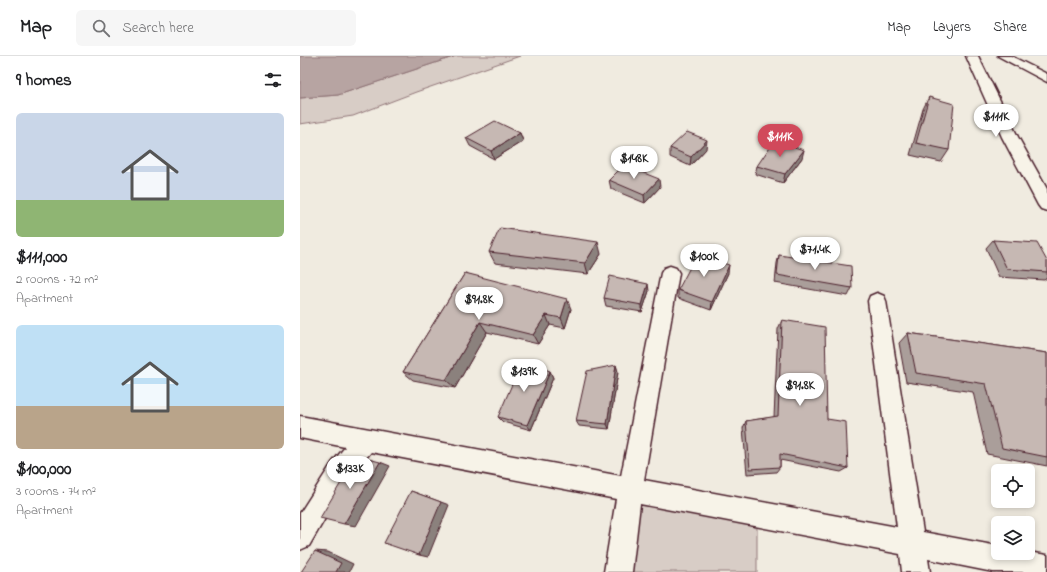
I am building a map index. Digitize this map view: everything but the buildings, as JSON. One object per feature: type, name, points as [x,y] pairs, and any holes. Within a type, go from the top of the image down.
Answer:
[{"type":"street","points":[[972,56],[1010,137],[1047,205]]},
{"type":"street","points":[[1003,56],[1047,79]]},
{"type":"street","points":[[618,572],[630,490],[670,273]]},
{"type":"street","points":[[878,301],[916,572]]},
{"type":"street","points":[[300,427],[1047,569]]},
{"type":"street","points":[[300,537],[340,471],[366,440]]},
{"type":"shaded area","points":[[300,56],[456,56],[338,95],[300,98]]},
{"type":"shaded area","points":[[456,56],[520,56],[416,92],[353,116],[300,124],[300,98],[338,95]]},
{"type":"shaded area","points":[[635,502],[757,526],[757,572],[627,572]]}]
